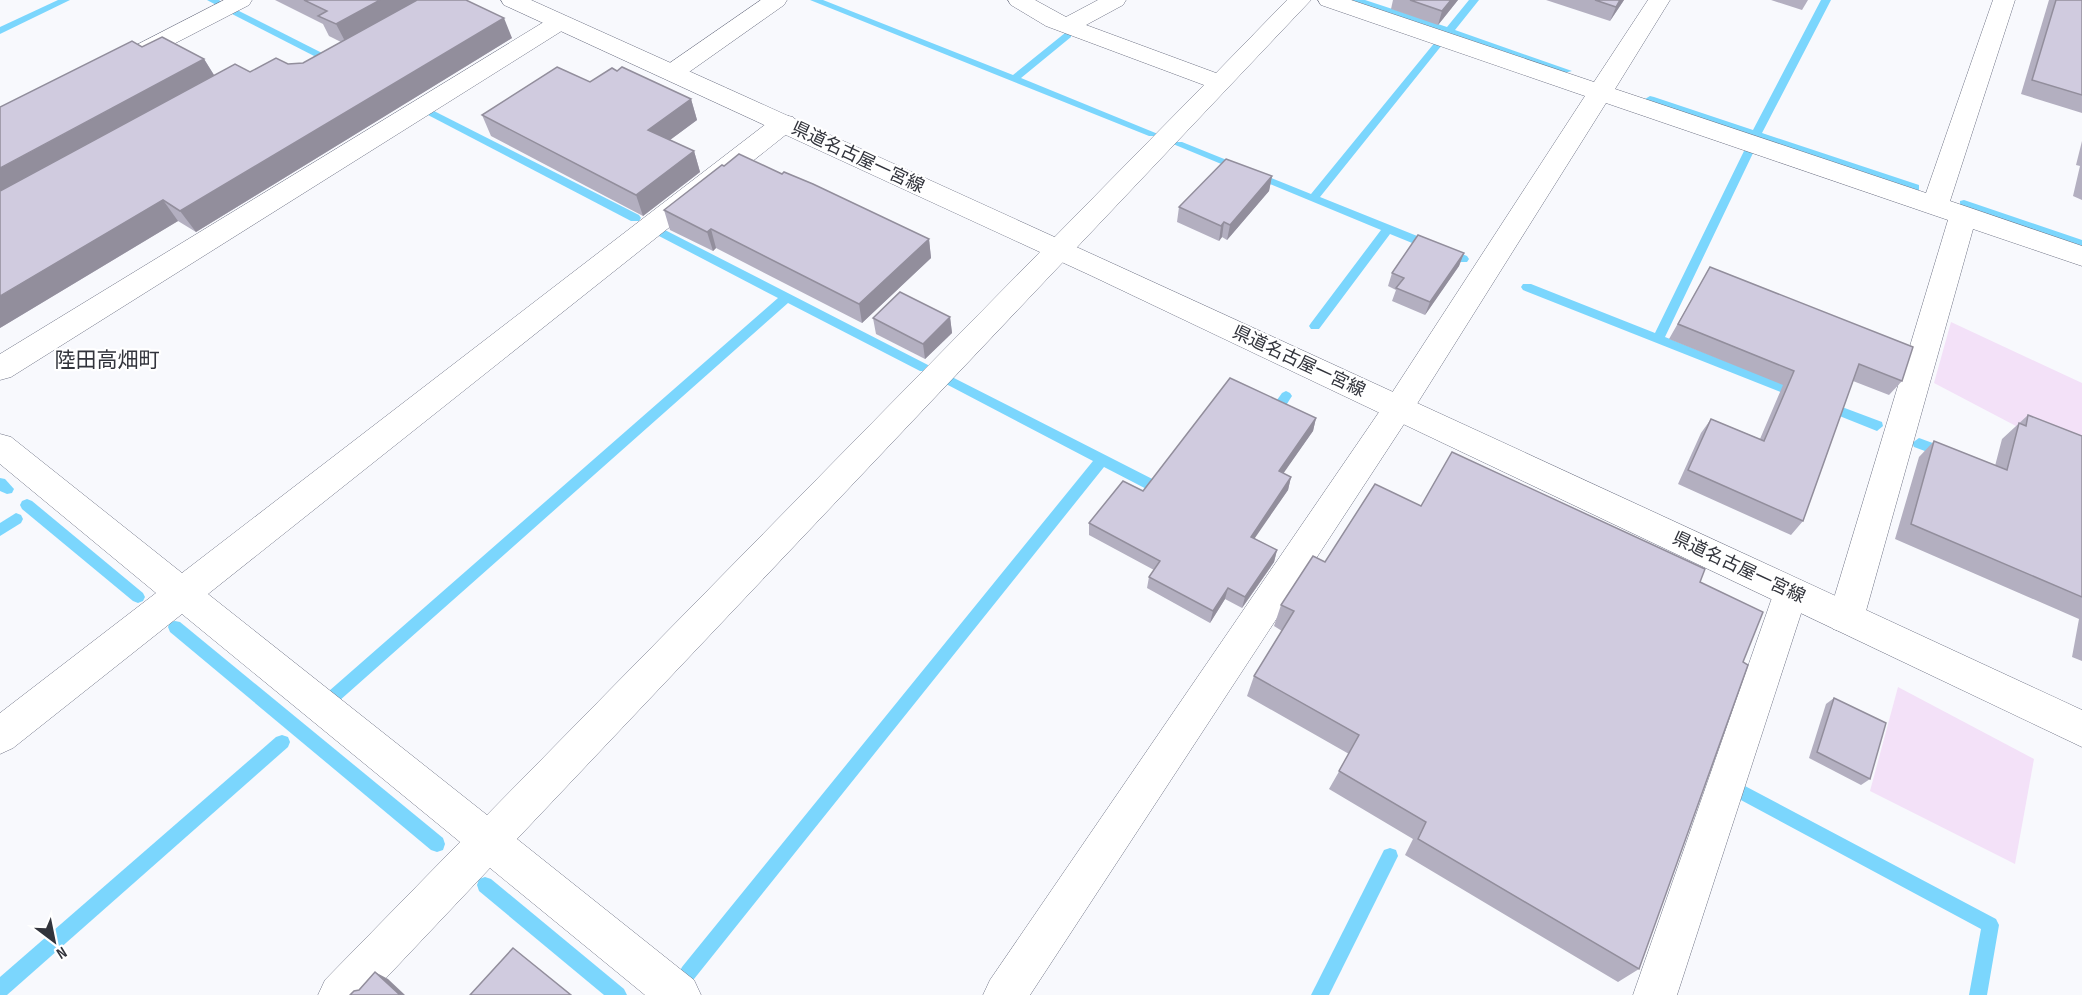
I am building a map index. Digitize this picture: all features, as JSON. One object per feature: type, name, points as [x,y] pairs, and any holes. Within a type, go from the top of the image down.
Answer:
[{"type":"street","points":[[107,69],[241,0]]},
{"type":"street","name":"県道名古屋一宮線","points":[[512,0],[1399,407],[2082,729]]},
{"type":"street","points":[[673,72],[776,0]]},
{"type":"street","points":[[1019,0],[1054,21],[1221,83]]},
{"type":"street","points":[[1067,26],[1115,0]]},
{"type":"street","points":[[340,995],[1300,0]]},
{"type":"street","points":[[1329,0],[2082,256]]},
{"type":"street","points":[[1005,995],[1399,407],[1659,0]]},
{"type":"street","points":[[1846,618],[2004,0]]},
{"type":"street","points":[[0,369],[560,22]]},
{"type":"street","points":[[0,736],[784,123]]},
{"type":"street","points":[[0,446],[679,995]]},
{"type":"street","points":[[1655,995],[1791,592]]},
{"type":"shaded area","points":[[1951,322],[2082,383],[2082,454],[2035,436],[1934,383]]},
{"type":"shaded area","points":[[1898,687],[2034,759],[2015,864],[1870,791]]},
{"type":"building","points":[[304,0],[380,0],[336,24],[318,16],[327,11]]},
{"type":"building","points":[[417,0],[466,0],[504,18],[180,211],[163,200],[0,296],[0,191],[235,64],[250,72],[276,58],[288,64],[303,63]]},
{"type":"building","points":[[1410,0],[1451,0],[1442,11]]},
{"type":"building","points":[[1595,0],[1620,0],[1616,7]]},
{"type":"building","points":[[2056,0],[2082,0],[2082,95],[2032,80]]},
{"type":"building","points":[[162,37],[204,59],[0,168],[0,107],[132,41],[142,47]]},
{"type":"building","points":[[557,67],[590,82],[612,68],[617,71],[622,67],[691,99],[648,130],[694,151],[636,195],[482,115]]},
{"type":"building","points":[[739,154],[782,174],[784,172],[813,184],[929,239],[859,304],[711,229],[707,232],[664,210]]},
{"type":"building","points":[[1226,159],[1272,176],[1230,225],[1224,222],[1221,226],[1179,207]]},
{"type":"building","points":[[1418,235],[1464,253],[1430,302],[1396,288],[1404,278],[1392,273]]},
{"type":"building","points":[[1710,267],[1913,347],[1902,381],[1859,364],[1803,521],[1688,470],[1711,419],[1764,441],[1794,371],[1678,324]]},
{"type":"building","points":[[900,292],[950,317],[923,344],[873,318]]},
{"type":"building","points":[[1230,378],[1316,418],[1279,471],[1291,477],[1251,537],[1277,550],[1245,597],[1228,588],[1213,611],[1149,577],[1160,561],[1089,523],[1123,481],[1143,491]]},
{"type":"building","points":[[2028,415],[2082,436],[2082,597],[1911,524],[1934,441],[2007,470],[2019,423],[2026,426]]},
{"type":"building","points":[[1452,452],[1705,569],[1700,582],[1763,612],[1743,662],[1748,665],[1639,969],[1418,839],[1426,822],[1339,771],[1359,735],[1254,676],[1294,611],[1281,605],[1313,556],[1325,562],[1375,484],[1421,506]]},
{"type":"building","points":[[1834,698],[1886,723],[1870,779],[1817,752]]},
{"type":"building","points":[[513,948],[571,995],[470,995]]},
{"type":"building","points":[[375,972],[400,995],[350,995],[359,990]]},
{"type":"waterway","points":[[0,31],[65,0]]},
{"type":"waterway","points":[[212,0],[220,4]]},
{"type":"waterway","points":[[815,0],[1014,79]]},
{"type":"waterway","points":[[1356,0],[1567,71]]},
{"type":"waterway","points":[[1449,31],[1474,0]]},
{"type":"waterway","points":[[1756,135],[1826,0]]},
{"type":"waterway","points":[[235,12],[323,57]]},
{"type":"waterway","points":[[1014,79],[1068,35]]},
{"type":"waterway","points":[[1313,199],[1439,43]]},
{"type":"waterway","points":[[1014,79],[1153,134]]},
{"type":"waterway","points":[[1650,99],[1756,135]]},
{"type":"waterway","points":[[432,113],[635,218]]},
{"type":"waterway","points":[[1756,135],[1915,188]]},
{"type":"waterway","points":[[1178,144],[1313,199]]},
{"type":"waterway","points":[[1658,339],[1749,151]]},
{"type":"waterway","points":[[1313,199],[1463,259]]},
{"type":"waterway","points":[[1964,204],[2082,244]]},
{"type":"waterway","points":[[1315,326],[1388,229]]},
{"type":"waterway","points":[[663,233],[787,297]]},
{"type":"waterway","points":[[1527,287],[1658,339]]},
{"type":"waterway","points":[[334,696],[787,297]]},
{"type":"waterway","points":[[787,297],[924,368]]},
{"type":"waterway","points":[[1658,339],[1797,394]]},
{"type":"waterway","points":[[950,381],[1165,492]]},
{"type":"waterway","points":[[1272,417],[1286,396]]},
{"type":"waterway","points":[[1826,406],[1877,426]]},
{"type":"waterway","points":[[1919,443],[1944,453]]},
{"type":"waterway","points":[[688,973],[1102,460]]},
{"type":"waterway","points":[[0,483],[7,489]]},
{"type":"waterway","points":[[27,505],[138,597]]},
{"type":"waterway","points":[[0,530],[16,519]]},
{"type":"waterway","points":[[175,627],[437,844]]},
{"type":"waterway","points":[[0,989],[282,742]]},
{"type":"waterway","points":[[1745,794],[1990,925],[1978,995]]},
{"type":"waterway","points":[[1320,995],[1390,856]]},
{"type":"waterway","points":[[485,885],[618,995]]},
{"type":"district","name":"陸田高畑町","points":[[107,360]]}]
